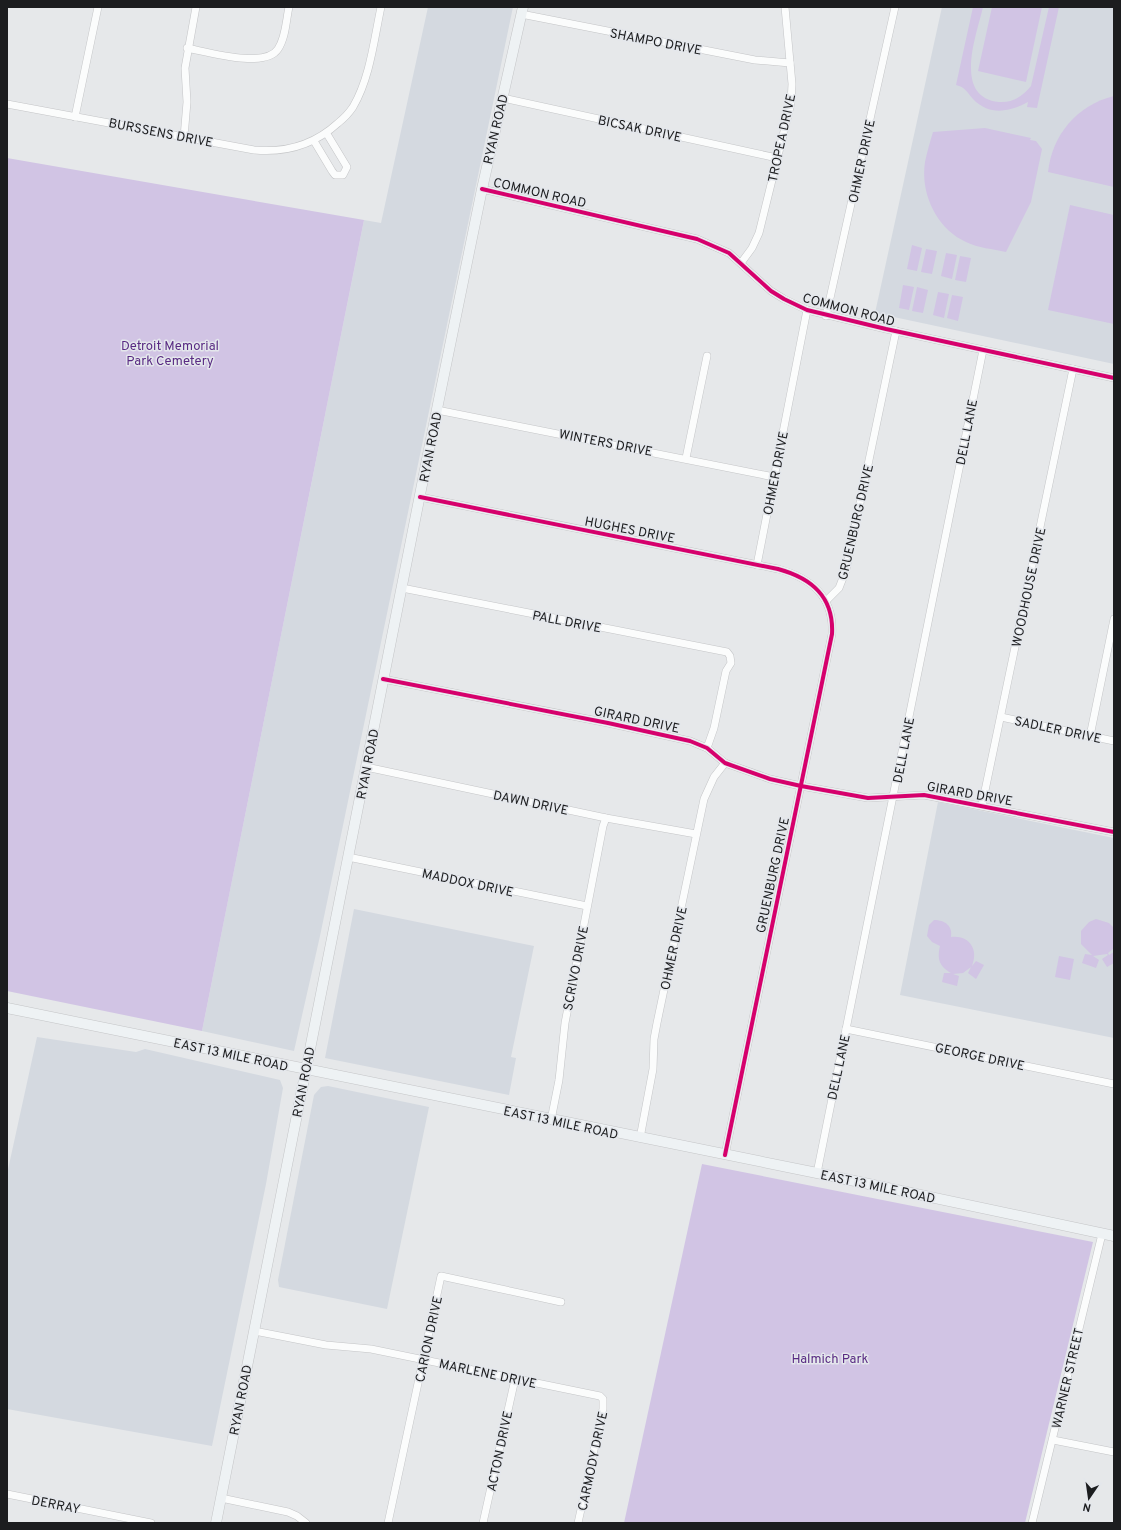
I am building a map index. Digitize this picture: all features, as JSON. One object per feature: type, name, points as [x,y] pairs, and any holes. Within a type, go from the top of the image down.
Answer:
[{"type":"main road","name":"RYAN ROAD","points":[[216,1523],[437,410],[482,189],[522,11]]},
{"type":"main road","name":"EAST 13 MILE ROAD","points":[[7,1008],[817,1173],[1114,1236]]},
{"type":"street","points":[[75,116],[98,7]]},
{"type":"street","points":[[184,137],[187,102],[185,68],[187,48],[196,7]]},
{"type":"street","points":[[187,48],[245,58],[262,59],[270,56],[279,48],[289,7]]},
{"type":"street","name":"BURSSENS DRIVE","points":[[7,104],[267,151],[298,147],[327,134],[352,109],[366,72],[381,7]]},
{"type":"street","name":"TROPEA DRIVE","points":[[741,263],[752,248],[759,233],[791,103],[786,7]]},
{"type":"street","name":"OHMER DRIVE","points":[[826,316],[895,7]]},
{"type":"street","name":"SHAMPO DRIVE","points":[[522,11],[755,60],[790,63]]},
{"type":"street","name":"BICSAK DRIVE","points":[[503,98],[777,158]]},
{"type":"street","points":[[314,141],[335,175],[343,175],[347,167],[327,134]]},
{"type":"street","name":"COMMON ROAD","points":[[482,189],[697,239],[729,253],[771,291],[784,299],[807,310],[826,316],[1114,378]]},
{"type":"street","name":"OHMER DRIVE","points":[[757,565],[807,310]]},
{"type":"street","name":"GRUENBURG DRIVE","points":[[725,1155],[832,634],[831,612],[826,600],[839,588],[846,570],[896,331]]},
{"type":"street","name":"DELL LANE","points":[[817,1173],[983,350]]},
{"type":"street","points":[[686,458],[707,356]]},
{"type":"street","name":"WOODHOUSE DRIVE","points":[[982,804],[1073,369]]},
{"type":"street","name":"WINTERS DRIVE","points":[[437,410],[686,458],[774,477]]},
{"type":"street","name":"HUGHES DRIVE","points":[[420,497],[794,573],[807,580],[826,600]]},
{"type":"street","name":"PALL DRIVE","points":[[402,588],[727,652],[730,656],[731,663],[726,670],[714,728],[707,748]]},
{"type":"street","points":[[1090,736],[1111,651],[1114,619]]},
{"type":"street","name":"GIRARD DRIVE","points":[[383,679],[690,741],[707,748],[725,763],[770,779],[801,786],[868,798],[924,795],[982,804],[1114,832]]},
{"type":"street","name":"SADLER DRIVE","points":[[1001,717],[1114,741]]},
{"type":"street","name":"OHMER DRIVE","points":[[640,1138],[653,1069],[656,1028],[696,834],[707,790],[714,777],[725,763]]},
{"type":"street","name":"DAWN DRIVE","points":[[366,767],[606,818],[696,834]]},
{"type":"street","name":"SCRIVO DRIVE","points":[[551,1120],[560,1074],[565,1023],[603,826],[606,818]]},
{"type":"street","name":"MADDOX DRIVE","points":[[348,857],[587,906]]},
{"type":"street","name":"GEORGE DRIVE","points":[[846,1029],[1114,1084]]},
{"type":"street","name":"WARNER STREET","points":[[1032,1523],[1102,1234]]},
{"type":"street","name":"CARION DRIVE","points":[[388,1523],[424,1360],[440,1276],[562,1302]]},
{"type":"street","name":"MARLENE DRIVE","points":[[254,1331],[326,1345],[371,1349],[594,1394],[603,1399]]},
{"type":"street","name":"ACTON DRIVE","points":[[483,1523],[515,1379]]},
{"type":"street","name":"CARMODY DRIVE","points":[[578,1523],[603,1409],[603,1399]]},
{"type":"street","points":[[1053,1440],[1114,1452]]},
{"type":"street","name":"DERRAY","points":[[7,1494],[151,1523]]},
{"type":"street","points":[[221,1498],[288,1512],[297,1516],[306,1523]]},
{"type":"shaded area","points":[[428,7],[513,7],[320,936],[294,1051],[202,1031],[364,220],[381,223]]},
{"type":"shaded area","points":[[942,7],[1114,7],[1114,364],[875,313]]},
{"type":"shaded area","points":[[938,802],[1114,838],[1114,1038],[900,995]]},
{"type":"shaded area","points":[[354,909],[534,946],[511,1057],[516,1058],[509,1095],[325,1058]]},
{"type":"shaded area","points":[[37,1037],[136,1052],[145,1049],[280,1080],[283,1088],[266,1184],[212,1446],[7,1409],[7,1174]]},
{"type":"shaded area","points":[[328,1086],[429,1107],[387,1309],[279,1287],[278,1280],[314,1095],[321,1087]]},
{"type":"green space","points":[[973,7],[983,7],[973,48],[971,63],[972,77],[976,89],[985,98],[1004,102],[1017,98],[1025,93],[1031,86],[1049,7],[1059,7],[1037,108],[1027,107],[1028,102],[1007,110],[993,110],[979,104],[964,88],[956,85]]},
{"type":"green space","points":[[992,7],[1042,7],[1026,82],[978,71]]},
{"type":"green space","points":[[1114,96],[1114,187],[1048,172],[1050,158],[1055,146],[1061,134],[1069,124],[1078,114],[1089,106]]},
{"type":"green space","points":[[985,128],[1031,138],[1030,140],[1036,141],[1042,149],[1031,202],[1006,252],[975,246],[956,236],[947,229],[933,209],[925,186],[925,162],[933,132]]},
{"type":"green space","name":"Detroit Memorial Park Cemetery","points":[[7,158],[364,220],[202,1031],[7,991]]},
{"type":"green space","points":[[1070,205],[1114,215],[1114,324],[1048,310]]},
{"type":"green space","points":[[912,245],[922,248],[917,271],[907,269]]},
{"type":"green space","points":[[926,249],[937,251],[932,274],[921,272]]},
{"type":"green space","points":[[946,253],[957,255],[952,279],[941,276]]},
{"type":"green space","points":[[960,256],[971,258],[966,282],[955,280]]},
{"type":"green space","points":[[903,285],[914,287],[909,310],[899,308]]},
{"type":"green space","points":[[917,287],[928,290],[923,313],[912,311]]},
{"type":"green space","points":[[938,292],[949,294],[944,318],[933,315]]},
{"type":"green space","points":[[952,295],[963,297],[958,321],[947,318]]},
{"type":"green space","points":[[1096,919],[1109,923],[1114,928],[1114,948],[1108,953],[1109,955],[1114,952],[1114,963],[1107,967],[1102,959],[1108,955],[1107,954],[1093,956],[1099,960],[1096,968],[1082,963],[1085,954],[1092,955],[1081,944],[1081,931],[1089,922]]},
{"type":"green space","points":[[934,920],[942,921],[947,924],[951,930],[951,937],[963,938],[971,944],[974,954],[972,966],[976,961],[984,965],[976,979],[968,973],[971,967],[963,973],[953,974],[959,976],[957,986],[942,982],[944,973],[951,973],[941,965],[939,958],[940,946],[932,942],[927,936],[929,925]]},
{"type":"green space","points":[[1059,956],[1074,959],[1070,980],[1055,977]]},
{"type":"green space","name":"Halmich Park","points":[[702,1164],[1093,1242],[1025,1523],[624,1523]]},
{"type":"cycle path","points":[[482,189],[697,239],[729,253],[771,291],[807,310],[886,329],[1114,378]]},
{"type":"cycle path","points":[[420,497],[778,569],[801,578],[810,584],[818,591],[829,609],[832,621],[832,634],[725,1155]]},
{"type":"cycle path","points":[[383,679],[608,723],[690,741],[707,748],[725,763],[770,779],[801,786],[868,798],[924,795],[1114,832]]}]
